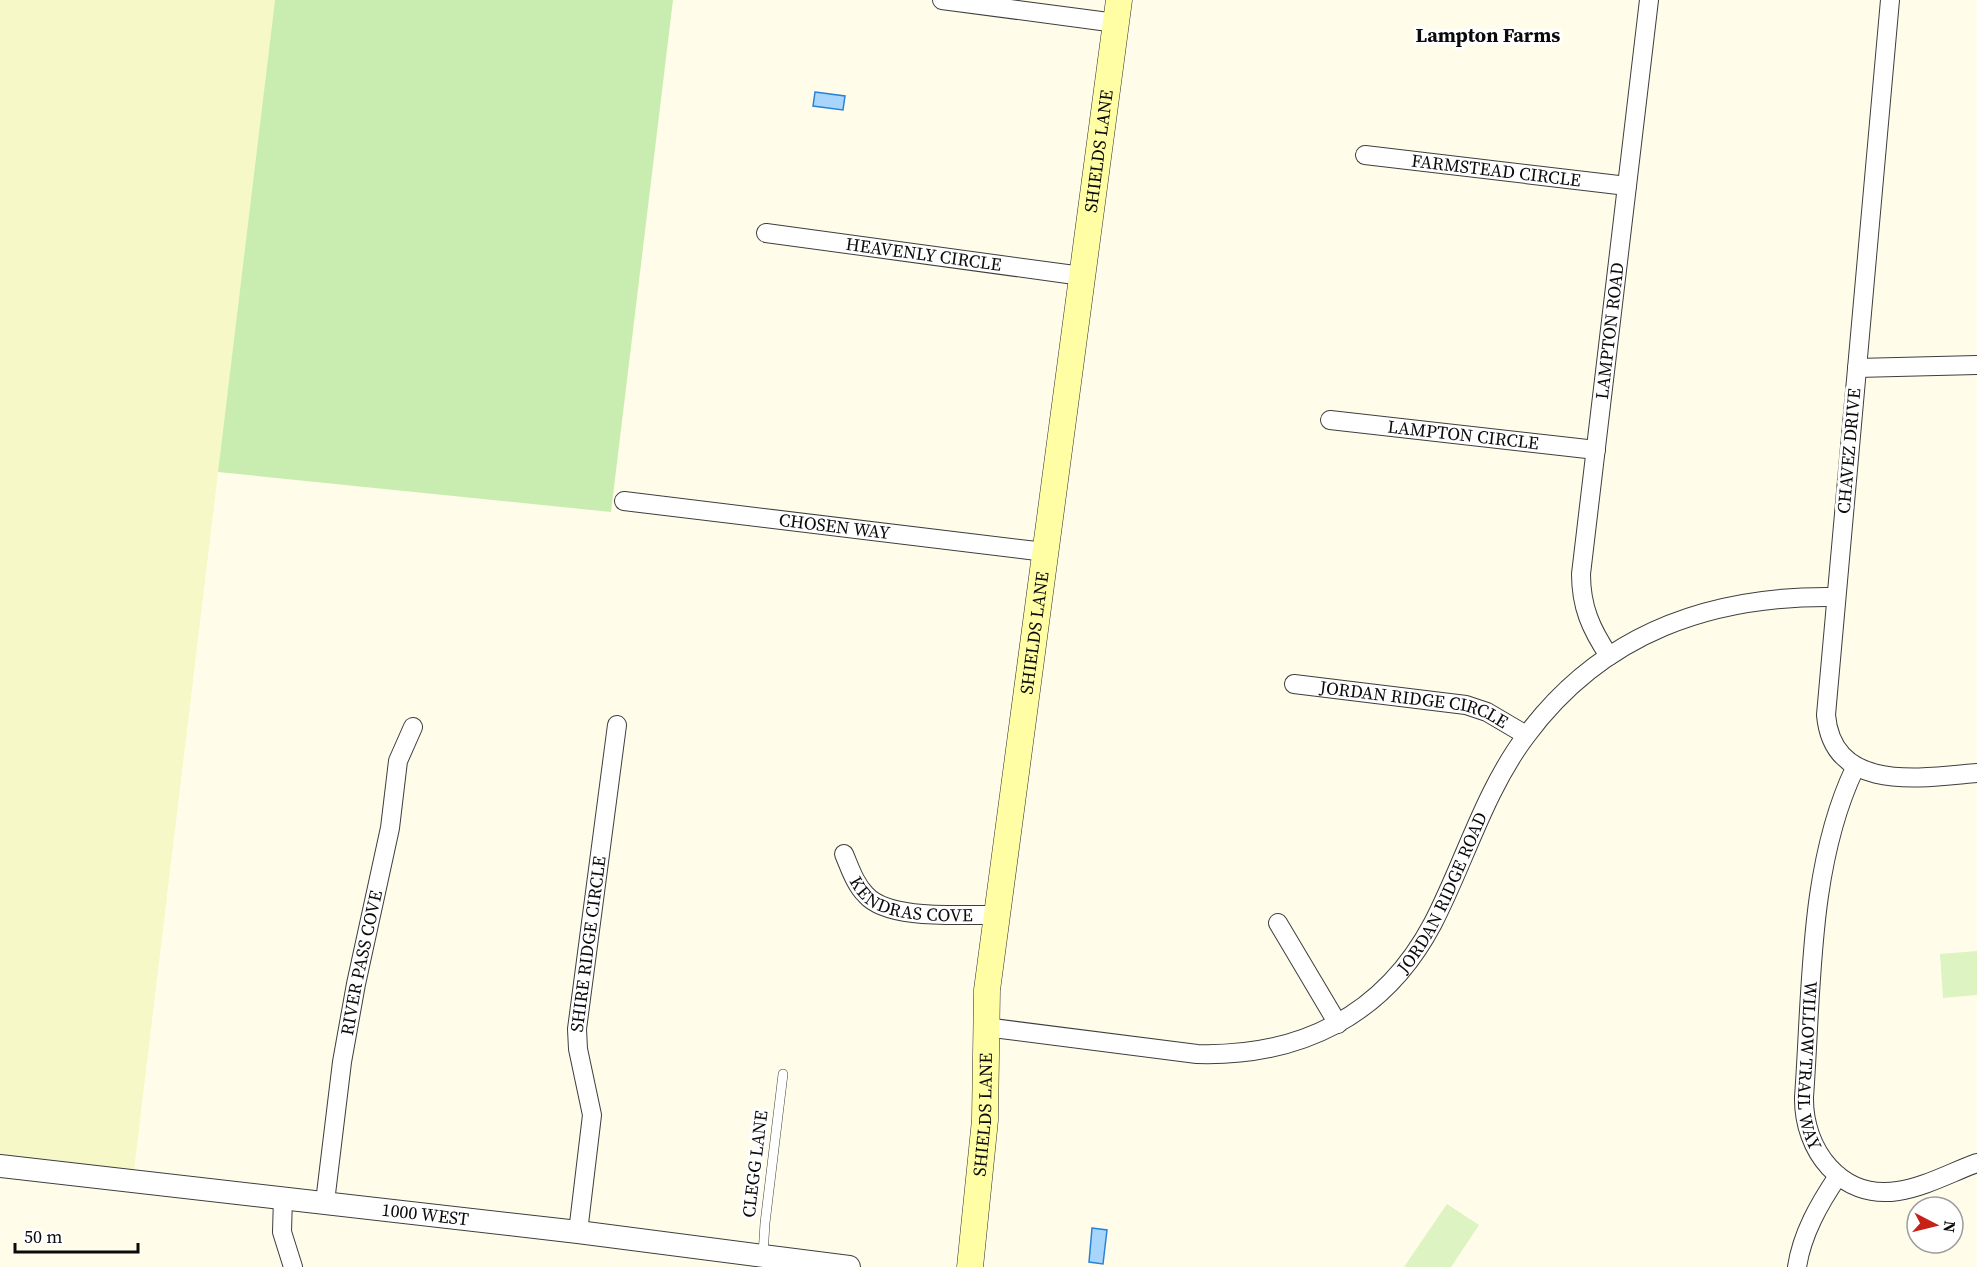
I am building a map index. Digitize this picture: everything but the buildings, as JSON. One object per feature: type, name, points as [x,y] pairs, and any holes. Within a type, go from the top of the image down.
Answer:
[{"type":"main road","name":"SHIELDS LANE","points":[[970,1267],[985,1120],[985,1027],[997,915],[1117,11]]},
{"type":"street","points":[[942,0],[1117,11]]},
{"type":"street","name":"LAMPTON ROAD","points":[[1609,656],[1592,631],[1581,593],[1649,0]]},
{"type":"street","name":"CHAVEZ DRIVE","points":[[1855,768],[1841,758],[1827,731],[1826,715],[1890,0]]},
{"type":"street","name":"FARMSTEAD CIRCLE","points":[[1365,155],[1627,186]]},
{"type":"street","name":"HEAVENLY CIRCLE","points":[[766,233],[1082,276]]},
{"type":"street","points":[[1857,368],[1977,365]]},
{"type":"street","name":"LAMPTON CIRCLE","points":[[1330,420],[1596,450]]},
{"type":"street","name":"CHOSEN WAY","points":[[624,501],[1045,552]]},
{"type":"street","name":"JORDAN RIDGE ROAD","points":[[985,1027],[1197,1054],[1231,1055],[1296,1043],[1338,1024],[1367,1004],[1392,980],[1414,953],[1433,923],[1502,774],[1526,735],[1579,680],[1609,656],[1647,634],[1716,608],[1782,597],[1836,597]]},
{"type":"street","name":"JORDAN RIDGE CIRCLE","points":[[1294,684],[1466,705],[1487,712],[1526,735]]},
{"type":"street","name":"SHIRE RIDGE CIRCLE","points":[[578,1232],[592,1114],[578,1049],[577,1029],[617,725]]},
{"type":"street","name":"RIVER PASS COVE","points":[[326,1202],[342,1062],[356,984],[390,828],[398,761],[413,727]]},
{"type":"street","points":[[1855,768],[1887,775],[1977,773]]},
{"type":"street","name":"WILLOW TRAIL WAY","points":[[1855,768],[1833,823],[1819,892],[1804,1097],[1807,1131],[1824,1163],[1838,1176],[1856,1186],[1876,1192],[1898,1191],[1977,1162]]},
{"type":"street","name":"KENDRAS COVE","points":[[844,854],[859,886],[867,897],[878,904],[918,913],[997,915]]},
{"type":"street","points":[[1278,923],[1338,1024]]},
{"type":"street","name":"1000 WEST","points":[[0,1166],[578,1232],[753,1260],[849,1267]]},
{"type":"street","points":[[1797,1267],[1804,1237],[1838,1176]]},
{"type":"street","points":[[283,1197],[282,1232],[293,1267]]},
{"type":"lane","name":"CLEGG LANE","points":[[753,1260],[765,1223],[783,1074]]},
{"type":"green space","points":[[0,0],[275,0],[134,1170],[0,1154]]},
{"type":"green space","points":[[275,0],[673,0],[611,512],[218,472]]},
{"type":"green space","points":[[1977,951],[1977,995],[1943,998],[1940,954]]},
{"type":"green space","points":[[1447,1204],[1479,1225],[1451,1267],[1404,1267]]},
{"type":"water","points":[[815,92],[845,96],[843,110],[813,106]]},
{"type":"water","points":[[1092,1228],[1107,1230],[1103,1264],[1089,1262]]},
{"type":"district","name":"Lampton Farms","points":[[1488,35]]}]
